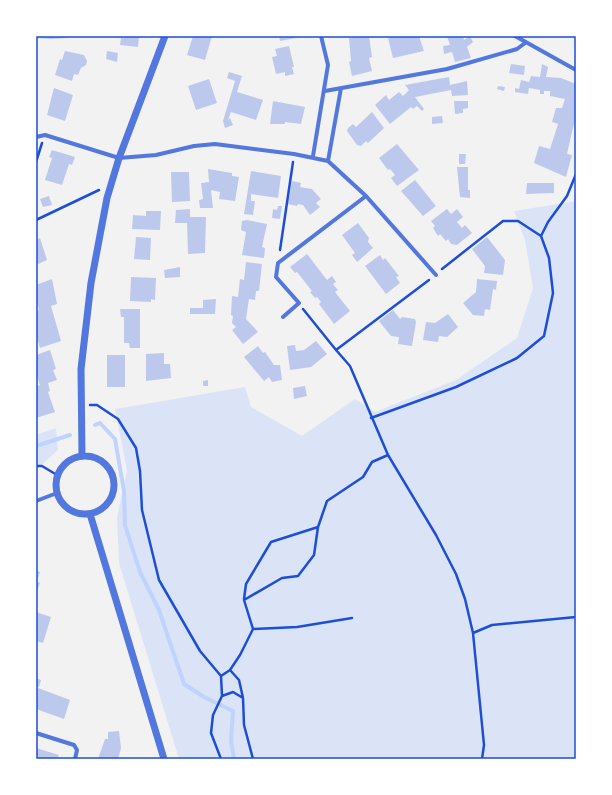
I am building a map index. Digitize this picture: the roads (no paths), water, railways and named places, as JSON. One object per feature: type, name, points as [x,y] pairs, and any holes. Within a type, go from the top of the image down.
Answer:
[{"type":"street","points":[[82,456],[82,369],[91,283],[110,185],[165,36]]},
{"type":"street","points":[[313,156],[328,65],[321,36]]},
{"type":"street","points":[[515,36],[524,43],[576,70]]},
{"type":"street","points":[[324,91],[447,69],[517,49],[524,43]]},
{"type":"street","points":[[328,161],[341,88]]},
{"type":"street","points":[[36,137],[45,135],[119,158],[156,155],[204,144],[227,145],[313,156],[328,161],[366,196],[436,275]]},
{"type":"street","points":[[283,317],[299,303],[276,277],[278,263],[366,196]]},
{"type":"street","points":[[82,456],[91,457],[100,461],[110,472],[114,486],[112,496],[107,504],[99,511],[90,514],[81,514],[66,508],[57,494],[57,475],[67,462],[82,456]]},
{"type":"street","points":[[36,501],[57,494]]},
{"type":"street","points":[[90,514],[164,759]]},
{"type":"street","points":[[36,733],[74,745],[78,750],[75,759]]},
{"type":"waterway","points":[[95,425],[100,423],[115,439],[124,491],[125,525],[140,572],[159,610],[184,684],[204,697],[233,711],[231,742],[234,759]]},
{"type":"waterway","points":[[36,446],[70,435]]}]
